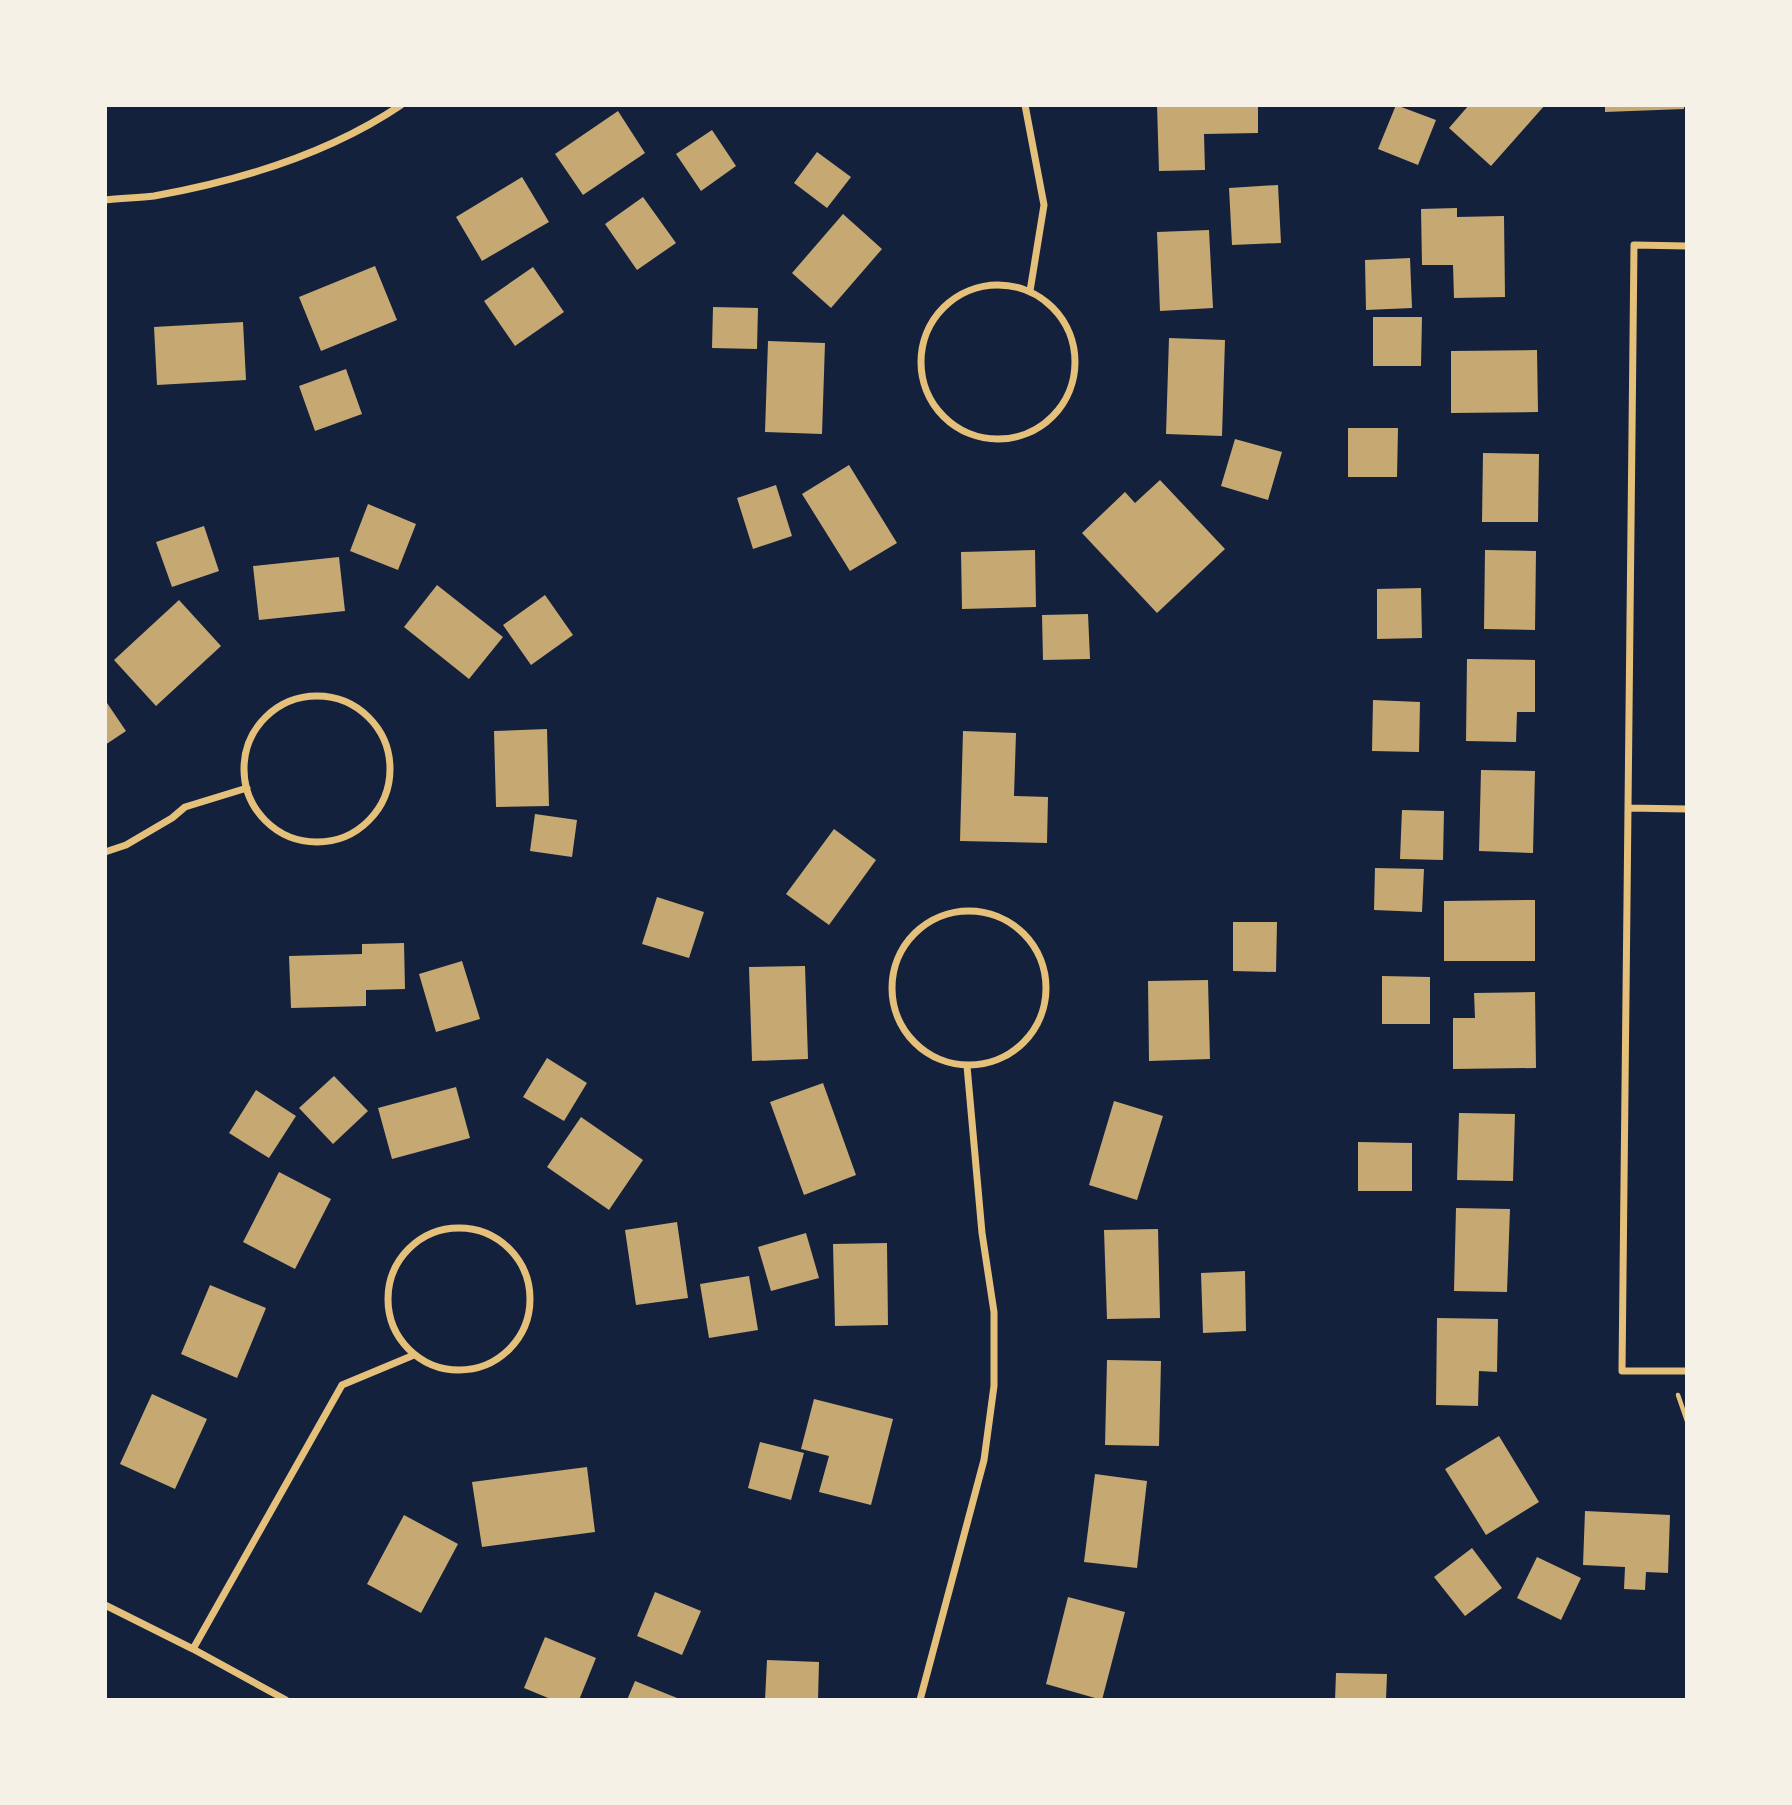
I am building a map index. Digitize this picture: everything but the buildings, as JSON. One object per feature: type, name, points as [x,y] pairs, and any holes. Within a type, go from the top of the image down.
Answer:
[{"type":"street","points":[[105,200],[152,196],[229,179],[311,153],[384,117],[401,105]]},
{"type":"street","points":[[1025,105],[1044,205],[1030,291]]},
{"type":"street","points":[[1687,246],[1634,245],[1622,1371],[1687,1371]]},
{"type":"street","points":[[1005,284],[1030,291],[1051,305],[1067,326],[1075,352],[1074,378],[1064,403],[1047,422],[1024,436],[998,440],[972,436],[950,424],[933,406],[923,383],[920,358],[925,333],[938,312],[957,295],[980,286],[1005,284]]},
{"type":"street","points":[[322,696],[344,701],[364,713],[379,731],[388,752],[390,778],[383,802],[368,822],[347,836],[323,842],[297,840],[275,829],[257,811],[247,788],[244,765],[249,743],[261,722],[278,707],[299,698],[322,696]]},
{"type":"street","points":[[105,852],[126,845],[173,818],[185,807],[247,788]]},
{"type":"street","points":[[1628,808],[1687,808]]},
{"type":"street","points":[[979,911],[1004,919],[1025,934],[1039,956],[1046,982],[1044,1007],[1034,1031],[1016,1050],[992,1062],[967,1066],[942,1061],[921,1048],[904,1030],[894,1007],[892,982],[898,957],[911,936],[931,921],[954,912],[979,911]]},
{"type":"street","points":[[920,1700],[984,1460],[993,1386],[993,1312],[982,1233],[967,1066]]},
{"type":"street","points":[[454,1227],[478,1230],[500,1240],[517,1256],[527,1277],[531,1300],[527,1322],[516,1343],[499,1358],[478,1368],[456,1371],[433,1366],[414,1355],[398,1336],[388,1314],[388,1289],[395,1265],[410,1246],[430,1233],[454,1227]]},
{"type":"street","points":[[192,1648],[342,1385],[414,1355]]},
{"type":"street","points":[[105,1605],[192,1648],[286,1700]]}]
